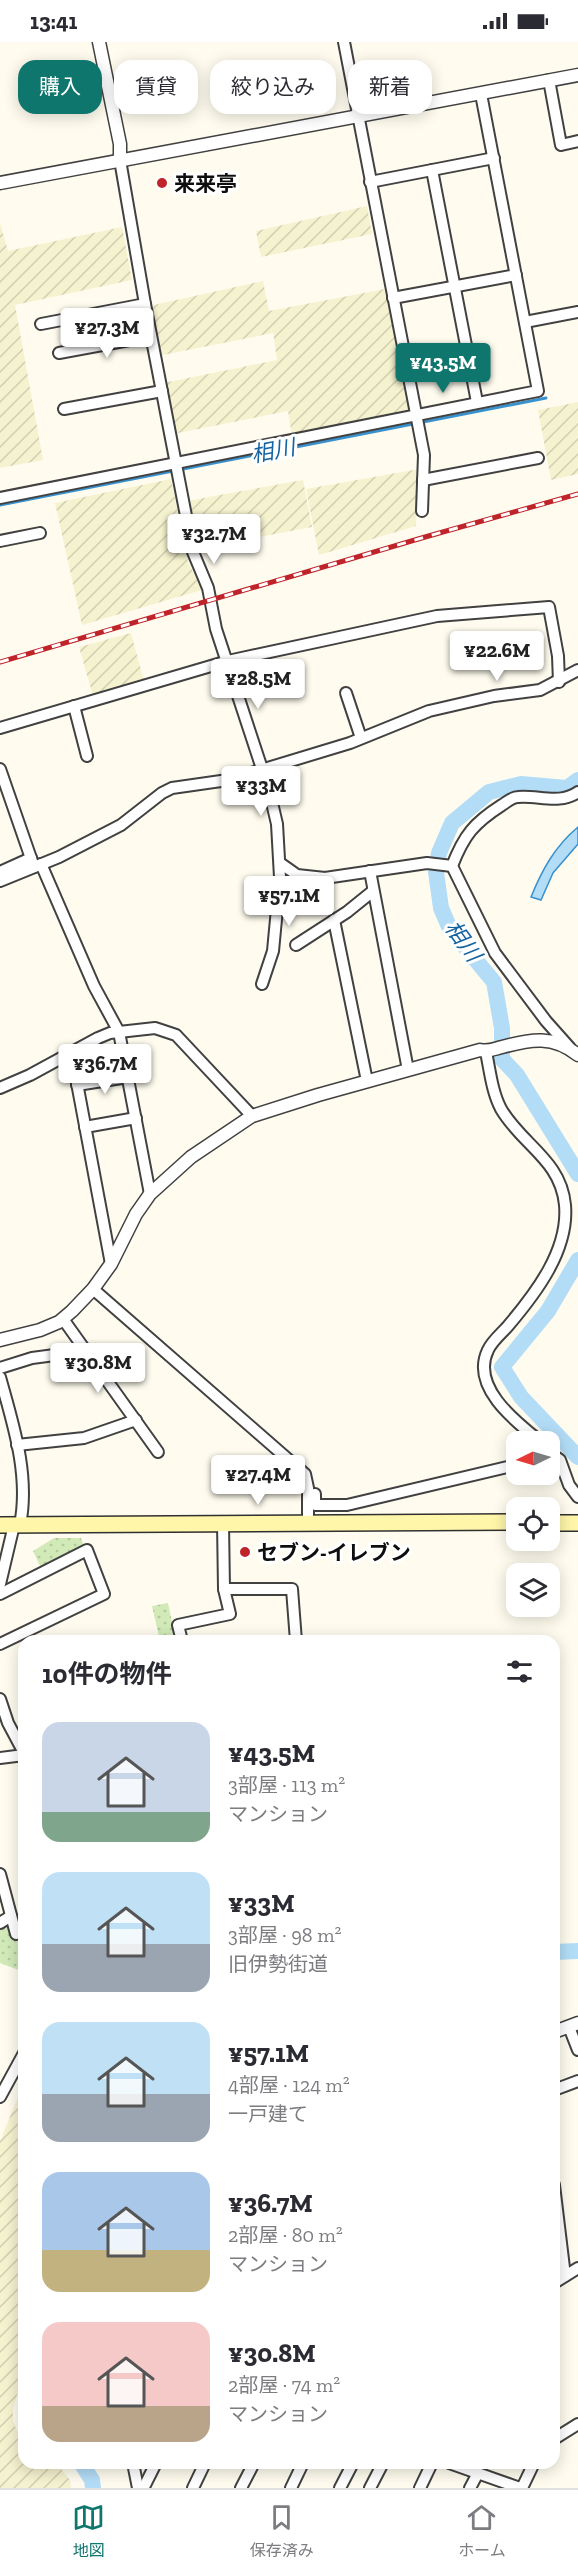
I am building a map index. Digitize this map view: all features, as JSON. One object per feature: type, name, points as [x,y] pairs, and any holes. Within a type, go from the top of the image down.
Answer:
[{"type":"main road","points":[[11,1525],[506,1522]]},
{"type":"main road","points":[[560,1522],[578,1522]]},
{"type":"street","points":[[99,42],[120,144],[120,160],[145,304],[193,552],[208,588],[216,629],[262,768],[277,824],[280,863],[273,951],[262,984]]},
{"type":"street","points":[[344,42],[424,455],[422,510]]},
{"type":"street","points":[[0,183],[578,75]]},
{"type":"street","points":[[549,80],[561,145],[578,141]]},
{"type":"street","points":[[0,498],[178,468],[417,420],[477,402],[538,390],[482,94]]},
{"type":"street","points":[[370,182],[494,158]]},
{"type":"street","points":[[432,170],[477,402]]},
{"type":"street","points":[[393,298],[516,275]]},
{"type":"street","points":[[41,324],[145,304]]},
{"type":"street","points":[[525,322],[578,312]]},
{"type":"street","points":[[59,353],[151,336]]},
{"type":"street","points":[[64,409],[162,391]]},
{"type":"street","points":[[423,480],[538,458]]},
{"type":"street","points":[[0,541],[40,533]]},
{"type":"street","points":[[0,728],[228,661],[437,616],[549,607],[558,656],[559,682]]},
{"type":"street","points":[[0,881],[121,825],[162,793],[172,788],[228,780],[361,738],[429,711],[491,697],[540,690],[578,670]]},
{"type":"street","points":[[346,693],[361,738]]},
{"type":"street","points":[[74,706],[87,756]]},
{"type":"street","points":[[0,769],[2,783],[35,863],[119,1032],[150,1194]]},
{"type":"street","points":[[574,1052],[502,965],[452,866],[462,841],[478,821],[511,799],[520,797],[567,798],[578,792]]},
{"type":"street","points":[[0,872],[35,863]]},
{"type":"street","points":[[280,863],[288,871],[306,877],[325,878],[427,863],[452,866]]},
{"type":"street","points":[[370,871],[408,1070]]},
{"type":"street","points":[[296,945],[373,891]]},
{"type":"street","points":[[334,920],[367,1081]]},
{"type":"street","points":[[0,1088],[30,1075],[98,1038],[119,1032],[155,1028],[176,1035],[252,1116]]},
{"type":"street","points":[[0,1340],[40,1330],[63,1319],[93,1289],[111,1264],[136,1214],[150,1194],[191,1157],[252,1116],[480,1050],[488,1051],[543,1039],[574,1052]]},
{"type":"street","points":[[488,1051],[500,1107],[512,1126],[557,1174],[564,1197],[565,1215],[561,1245],[529,1297],[490,1346],[484,1364],[486,1376],[498,1401],[515,1421],[527,1431]]},
{"type":"street","points":[[71,1052],[111,1264]]},
{"type":"street","points":[[77,1085],[128,1077]]},
{"type":"street","points":[[85,1127],[136,1118]]},
{"type":"street","points":[[93,1289],[305,1474],[308,1488],[308,1522]]},
{"type":"street","points":[[63,1319],[158,1452]]},
{"type":"street","points":[[0,1368],[32,1358],[85,1351]]},
{"type":"street","points":[[0,1377],[17,1444],[24,1492],[4,1550],[0,1584]]},
{"type":"street","points":[[17,1444],[84,1438],[136,1420]]},
{"type":"street","points":[[560,1460],[569,1485],[578,1497]]},
{"type":"street","points":[[305,1474],[311,1473],[314,1480],[315,1505],[347,1505],[506,1467]]},
{"type":"street","points":[[181,1635],[178,1624],[230,1614],[224,1589],[223,1523]]},
{"type":"street","points":[[0,1593],[87,1551],[104,1594],[19,1635]]},
{"type":"street","points":[[224,1589],[292,1589],[296,1635]]},
{"type":"street","points":[[0,1644],[18,1635]]},
{"type":"street","points":[[0,1699],[8,1723],[18,1742]]},
{"type":"street","points":[[0,1758],[18,1755]]},
{"type":"street","points":[[0,1874],[16,1934],[18,1933]]},
{"type":"street","points":[[0,1923],[12,1916]]},
{"type":"street","points":[[574,2025],[578,2050]]},
{"type":"street","points":[[0,2097],[18,2064]]},
{"type":"street","points":[[560,2088],[578,2081]]},
{"type":"street","points":[[560,2235],[565,2276]]},
{"type":"street","points":[[560,2279],[578,2268]]},
{"type":"street","points":[[560,2435],[578,2424]]},
{"type":"street","points":[[136,2469],[143,2487]]},
{"type":"street","points":[[143,2487],[153,2469]]},
{"type":"street","points":[[193,2488],[202,2469]]},
{"type":"street","points":[[242,2488],[251,2469]]},
{"type":"street","points":[[291,2488],[300,2469]]},
{"type":"street","points":[[340,2488],[350,2469]]},
{"type":"street","points":[[370,2488],[380,2469]]},
{"type":"street","points":[[420,2488],[429,2469]]},
{"type":"street","points":[[466,2469],[521,2488],[531,2469]]},
{"type":"street","points":[[471,2488],[478,2473]]},
{"type":"shaded area","points":[[367,206],[372,234],[261,257],[256,231]]},
{"type":"shaded area","points":[[0,223],[8,251],[122,227],[132,280],[15,305],[43,460],[0,468]]},
{"type":"shaded area","points":[[263,281],[269,311],[385,289],[409,410],[406,414],[292,436],[288,411],[173,434],[163,383],[277,360],[273,333],[158,356],[149,306]]},
{"type":"shaded area","points":[[578,402],[578,474],[551,480],[538,410]]},
{"type":"shaded area","points":[[419,469],[416,526],[319,555],[306,489]]},
{"type":"shaded area","points":[[171,479],[188,562],[202,590],[82,625],[55,503]]},
{"type":"shaded area","points":[[303,480],[312,527],[196,549],[187,501]]},
{"type":"shaded area","points":[[131,633],[144,681],[93,696],[79,647]]},
{"type":"shaded area","points":[[18,2098],[18,2391],[13,2409],[13,2421],[18,2432],[18,2469],[61,2469],[70,2480],[71,2488],[0,2488],[0,2141]]},
{"type":"green space","points":[[54,1538],[81,1538],[84,1547],[41,1568],[33,1551]]},
{"type":"green space","points":[[168,1603],[175,1635],[159,1635],[152,1606]]},
{"type":"green space","points":[[0,1927],[10,1928],[13,1939],[17,1938],[18,1970],[0,1963]]},
{"type":"water","points":[[578,778],[578,784],[564,793],[548,794],[510,790],[477,798],[521,782],[564,785]]},
{"type":"water","points":[[578,827],[578,844],[553,873],[541,900],[531,897],[550,859],[562,842]]},
{"type":"waterway","name":"相川","points":[[0,505],[546,398]]},
{"type":"waterway","name":"相川","points":[[578,780],[567,788],[521,784],[489,792],[452,823],[439,853],[436,872],[441,908],[450,929],[494,982],[502,1028],[502,1059],[517,1075],[578,1174]]},
{"type":"waterway","name":"相川","points":[[578,1260],[548,1311],[502,1367],[521,1397],[578,1457]]},
{"type":"waterway","name":"相川","points":[[560,1952],[578,1951]]},
{"type":"waterway","name":"相川","points":[[85,2469],[92,2480],[93,2488]]},
{"type":"railway","points":[[0,662],[578,494]]},
{"type":"place","name":"来来亭","points":[[162,183]]},
{"type":"place","name":"セブン-イレブン","points":[[245,1552]]}]
